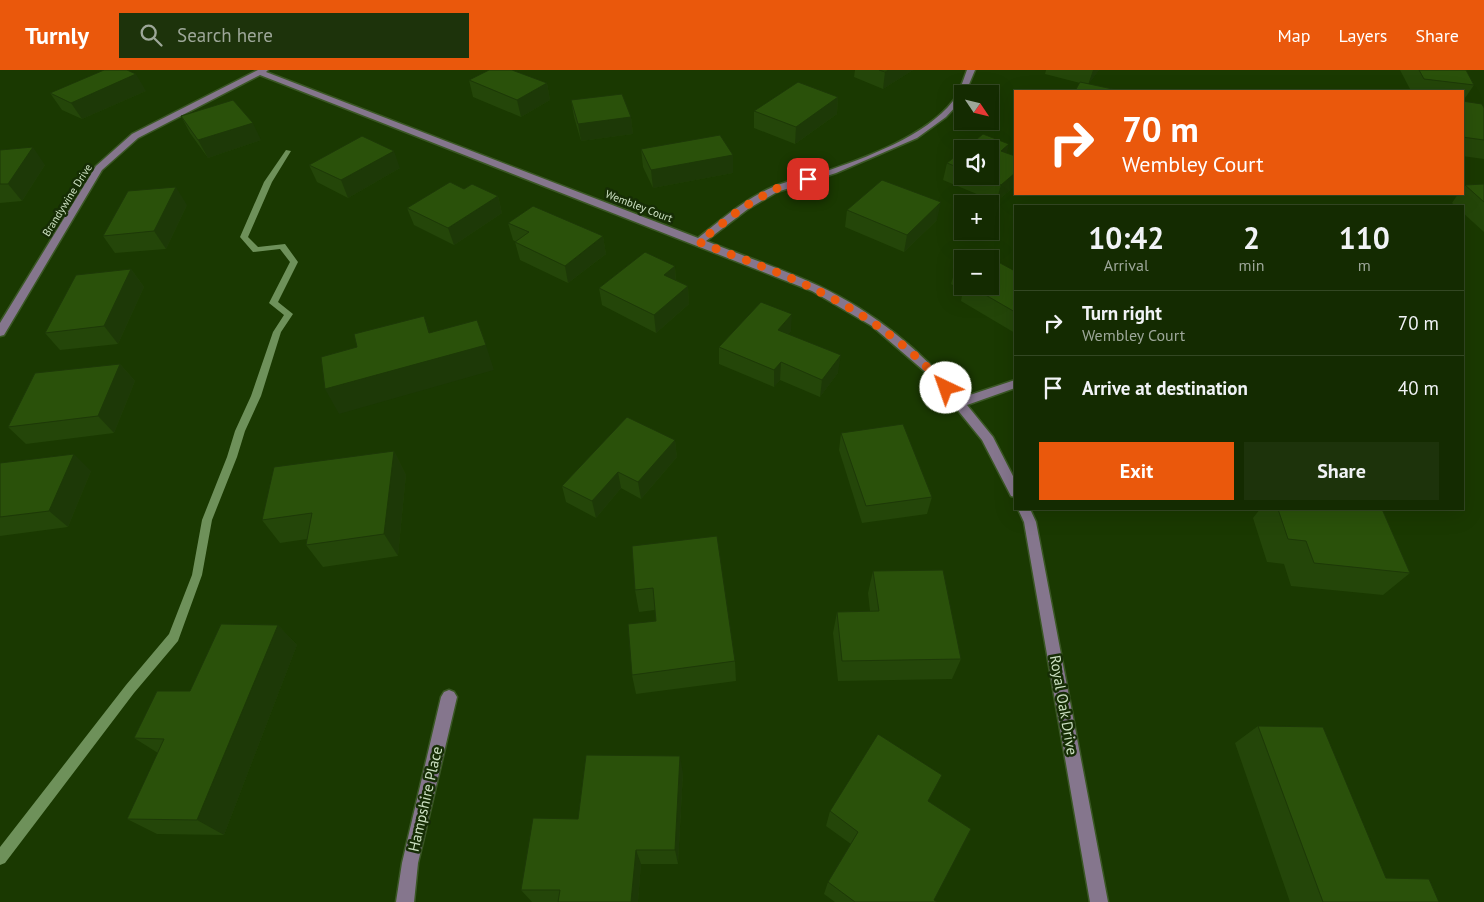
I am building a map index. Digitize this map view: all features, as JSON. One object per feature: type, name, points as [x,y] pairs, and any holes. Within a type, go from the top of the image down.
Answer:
[{"type":"street","points":[[971,70],[969,80],[956,103],[933,125],[898,146],[824,174],[775,189],[742,208],[699,242],[816,290],[876,324],[934,373],[987,437],[1014,490]]},
{"type":"street","name":"Wembley Court","points":[[262,71],[699,242]]},
{"type":"street","name":"Brandywine Drive","points":[[0,332],[99,168],[135,136],[262,71]]},
{"type":"street","points":[[958,403],[1014,384]]},
{"type":"street","name":"Royal Oak Drive","points":[[1024,510],[1030,522],[1099,902]]},
{"type":"street","name":"Hampshire Place","points":[[405,902],[410,862],[449,697]]},
{"type":"building","points":[[104,70],[127,70],[136,74],[71,103],[50,93]]},
{"type":"building","points":[[489,70],[512,70],[547,83],[517,100],[469,80]]},
{"type":"building","points":[[1419,70],[1466,70],[1474,85],[1424,79]]},
{"type":"building","points":[[798,82],[838,97],[796,127],[754,111]]},
{"type":"building","points":[[1080,82],[1117,90],[1076,90]]},
{"type":"building","points":[[622,94],[631,117],[578,124],[571,100]]},
{"type":"building","points":[[233,100],[253,123],[198,140],[181,116]]},
{"type":"building","points":[[1464,101],[1482,104],[1484,108],[1484,140],[1464,137]]},
{"type":"building","points":[[983,134],[999,140],[976,140]]},
{"type":"building","points":[[720,135],[733,155],[651,170],[641,149]]},
{"type":"building","points":[[362,136],[394,151],[341,180],[309,165]]},
{"type":"building","points":[[999,140],[1009,144],[1001,151],[1014,156],[1014,174],[1001,185],[999,184]]},
{"type":"building","points":[[33,147],[8,184],[0,184],[0,150]]},
{"type":"building","points":[[954,157],[954,166],[947,163]]},
{"type":"building","points":[[882,180],[941,202],[907,235],[847,210]]},
{"type":"building","points":[[450,182],[464,189],[472,184],[498,196],[448,228],[407,208]]},
{"type":"building","points":[[1484,184],[1484,202],[1465,185]]},
{"type":"building","points":[[176,187],[154,231],[103,236],[128,191]]},
{"type":"building","points":[[533,206],[603,236],[565,266],[515,242],[529,232],[508,223]]},
{"type":"building","points":[[645,252],[675,266],[664,275],[688,286],[654,315],[599,288]]},
{"type":"building","points":[[999,262],[1014,270],[1014,311],[986,295],[999,295]]},
{"type":"building","points":[[131,269],[104,326],[45,333],[76,275]]},
{"type":"building","points":[[761,302],[792,314],[778,330],[841,355],[822,380],[781,362],[774,370],[719,347]]},
{"type":"building","points":[[424,316],[429,333],[477,320],[486,345],[325,389],[321,357],[357,347],[354,334]]},
{"type":"building","points":[[120,364],[98,416],[8,427],[35,373]]},
{"type":"building","points":[[627,417],[675,440],[638,482],[618,472],[592,501],[562,486]]},
{"type":"building","points":[[903,424],[932,497],[866,506],[841,433]]},
{"type":"building","points":[[394,451],[384,534],[306,545],[312,513],[262,520],[274,467]]},
{"type":"building","points":[[74,454],[49,511],[0,517],[0,463]]},
{"type":"building","points":[[1278,510],[1382,510],[1410,573],[1314,563],[1306,541],[1288,539]]},
{"type":"building","points":[[717,536],[735,661],[632,675],[628,624],[656,621],[653,588],[635,590],[632,546]]},
{"type":"building","points":[[943,570],[961,659],[842,661],[837,612],[879,611],[873,571]]},
{"type":"building","points":[[221,624],[278,625],[197,820],[127,819],[164,739],[134,738],[157,691],[190,691]]},
{"type":"building","points":[[1258,726],[1323,727],[1386,878],[1429,879],[1439,902],[1323,902]]},
{"type":"building","points":[[878,734],[942,775],[928,801],[971,829],[934,900],[937,902],[855,902],[828,882],[858,832],[830,811]]},
{"type":"building","points":[[586,755],[680,756],[675,850],[636,850],[631,902],[558,902],[560,890],[521,890],[533,818],[578,819]]},
{"type":"waterway","points":[[0,858],[130,689],[174,637],[197,575],[207,520],[232,457],[240,431],[256,396],[277,332],[289,314],[273,303],[294,262],[282,246],[256,250],[244,237],[268,182],[288,151]]},
{"type":"route","points":[[808,179],[775,189],[742,208],[699,242],[816,290],[876,324],[934,373],[946,388]]}]
